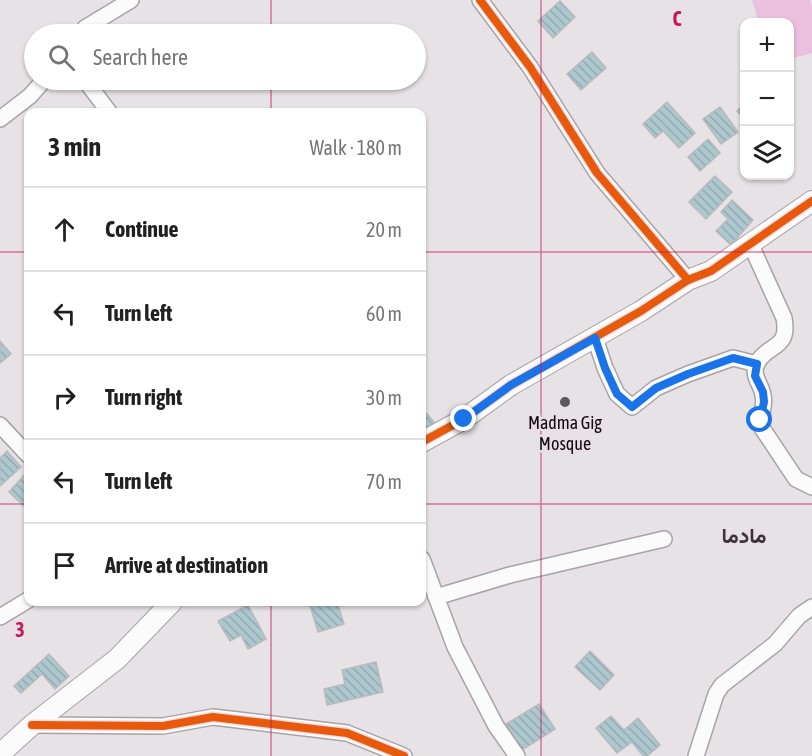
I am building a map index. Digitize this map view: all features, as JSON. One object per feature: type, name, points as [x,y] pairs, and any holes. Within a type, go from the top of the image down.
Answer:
[{"type":"street","points":[[92,24],[131,0]]},
{"type":"street","points":[[480,0],[530,67],[597,173],[688,280]]},
{"type":"street","points":[[0,119],[35,90]]},
{"type":"street","points":[[92,90],[106,108]]},
{"type":"street","points":[[426,439],[464,419],[511,385],[641,311],[688,280],[711,271],[812,201]]},
{"type":"street","points":[[750,243],[786,327],[780,344],[766,352],[757,364],[755,376],[763,392],[764,402],[760,420],[762,428],[796,479],[812,486]]},
{"type":"street","points":[[595,338],[617,394],[632,407],[656,388],[733,358],[757,364]]},
{"type":"street","points":[[0,425],[24,451]]},
{"type":"street","points":[[436,597],[510,574],[664,539]]},
{"type":"street","points":[[426,570],[455,647],[496,726],[517,756]]},
{"type":"street","points":[[0,617],[24,602]]},
{"type":"street","points":[[0,754],[32,725],[117,659],[168,606]]},
{"type":"street","points":[[696,756],[716,694],[722,685],[775,644],[799,616],[812,607]]},
{"type":"street","points":[[32,725],[163,726],[213,717],[347,733],[404,756]]},
{"type":"shaded area","points":[[752,0],[810,0],[812,53],[794,58],[794,18],[758,18]]},
{"type":"building","points":[[560,1],[575,17],[553,38],[538,21]]},
{"type":"building","points":[[592,52],[606,68],[581,90],[567,74]]},
{"type":"building","points":[[667,102],[695,133],[679,148],[663,131],[655,138],[643,124]]},
{"type":"building","points":[[720,107],[738,132],[721,144],[703,119]]},
{"type":"building","points":[[708,139],[720,153],[700,171],[688,157]]},
{"type":"building","points":[[715,176],[732,192],[706,219],[689,202]]},
{"type":"building","points":[[732,200],[753,220],[731,245],[716,231],[728,219],[721,212]]},
{"type":"building","points":[[0,341],[11,354],[0,363]]},
{"type":"building","points":[[426,413],[434,422],[426,429]]},
{"type":"building","points":[[7,451],[21,467],[0,486],[0,458]]},
{"type":"building","points":[[24,475],[24,506],[9,492]]},
{"type":"building","points":[[249,606],[266,639],[248,649],[241,635],[230,641],[218,621]]},
{"type":"building","points":[[310,606],[338,606],[344,624],[318,632]]},
{"type":"building","points":[[590,651],[614,675],[600,690],[575,667]]},
{"type":"building","points":[[49,654],[69,676],[55,689],[42,674],[21,693],[14,686]]},
{"type":"building","points":[[376,662],[383,692],[327,705],[324,689],[345,684],[342,670]]},
{"type":"building","points":[[539,704],[555,729],[522,750],[506,724]]},
{"type":"building","points":[[611,716],[624,730],[638,718],[660,745],[647,756],[643,756],[632,742],[617,753],[596,728]]},
{"type":"cycle path","points":[[480,0],[530,67],[597,173],[688,280]]},
{"type":"cycle path","points":[[426,440],[464,419],[511,385],[641,311],[688,280],[711,271],[812,201]]},
{"type":"cycle path","points":[[32,725],[163,726],[213,717],[347,733],[404,756]]},
{"type":"place","name":"Madma Gig Mosque","points":[[565,402]]},
{"type":"district","name":"مادما","points":[[744,535]]},
{"type":"route","points":[[464,419],[511,385],[595,338],[617,394],[632,407],[656,388],[733,358],[757,364],[755,376],[763,392],[764,402],[760,420]]}]
